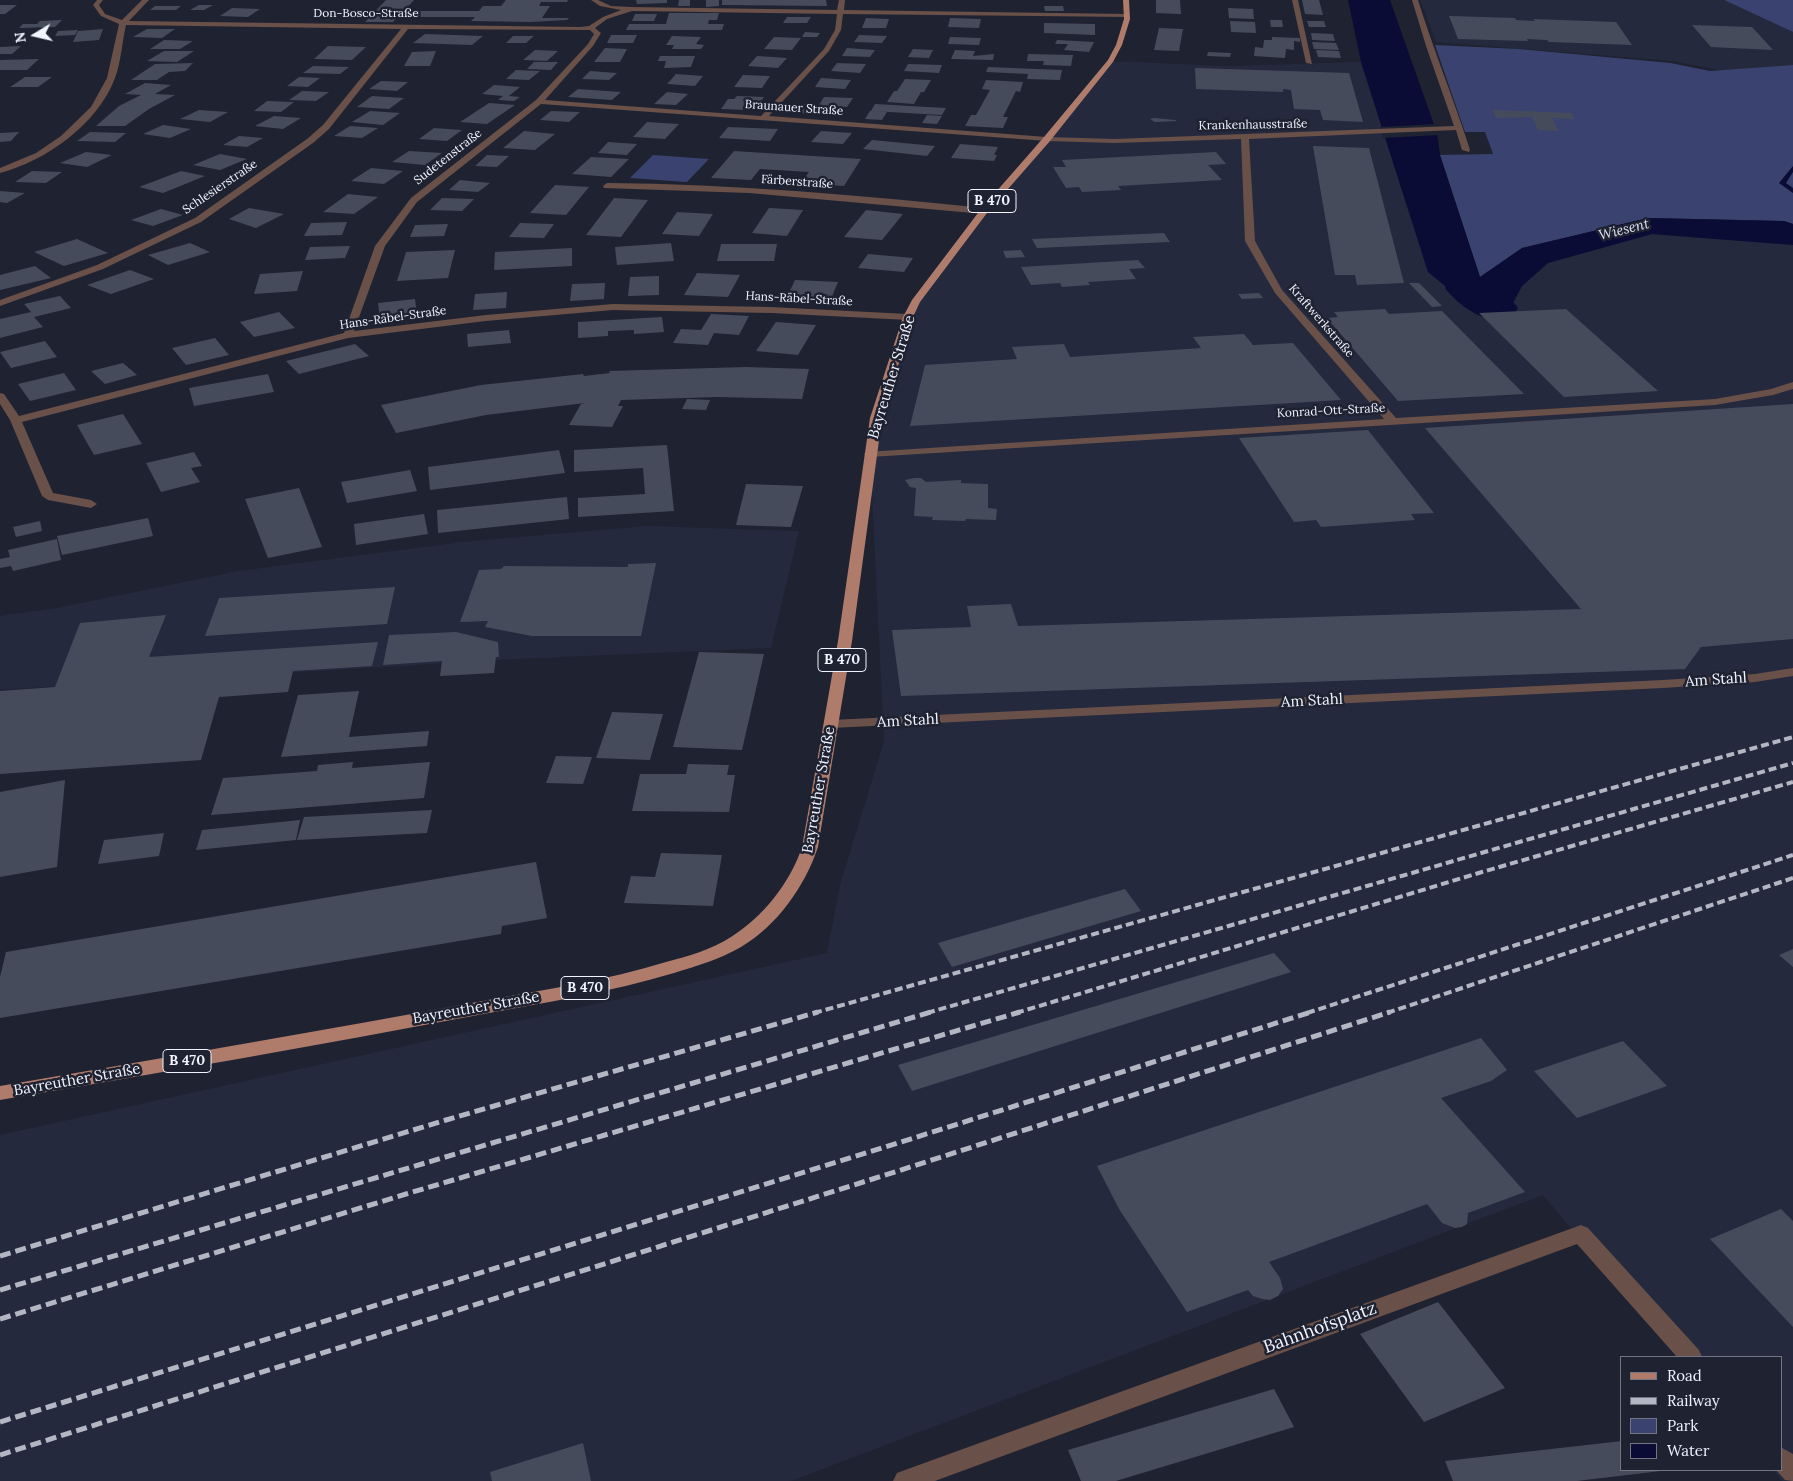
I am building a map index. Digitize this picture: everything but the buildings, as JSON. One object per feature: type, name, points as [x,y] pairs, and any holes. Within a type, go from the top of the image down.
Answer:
[{"type":"main road","name":"Bayreuther Straße","points":[[0,1093],[279,1045],[595,987],[652,973],[708,956],[736,942],[758,926],[783,898],[803,868],[814,830],[845,641],[876,418],[908,317],[915,302],[940,267],[984,211],[1047,139],[1111,61],[1119,45],[1127,16],[1126,0]]},
{"type":"street","points":[[100,0],[96,5],[103,15],[123,23]]},
{"type":"street","points":[[0,171],[39,155],[64,138],[94,108],[111,78],[123,23],[146,0]]},
{"type":"street","points":[[594,0],[598,4],[608,7],[631,9],[1127,16]]},
{"type":"street","points":[[764,118],[827,50],[838,30],[842,0]]},
{"type":"street","points":[[1295,0],[1310,63]]},
{"type":"street","points":[[1415,0],[1429,46],[1466,150]]},
{"type":"street","points":[[605,18],[608,7]]},
{"type":"street","points":[[591,28],[605,18],[631,9]]},
{"type":"street","name":"Don-Bosco-Straße","points":[[123,23],[591,28]]},
{"type":"street","name":"Schlesierstraße","points":[[0,303],[100,268],[198,220],[310,141],[326,127],[407,26]]},
{"type":"street","name":"Sudetenstraße","points":[[348,336],[380,246],[414,200],[539,102],[591,45],[598,32],[591,28]]},
{"type":"street","name":"Braunauer Straße","points":[[539,102],[1047,139]]},
{"type":"street","name":"Krankenhausstraße","points":[[1047,139],[1115,141],[1381,133],[1459,128]]},
{"type":"street","name":"Kraftwerkstraße","points":[[1246,137],[1250,241],[1278,291],[1392,421]]},
{"type":"street","name":"Färberstraße","points":[[607,186],[685,187],[844,197],[984,211]]},
{"type":"street","name":"Hans-Räbel-Straße","points":[[16,420],[348,336],[486,318],[613,307],[771,310],[908,317]]},
{"type":"street","name":"Konrad-Ott-Straße","points":[[870,454],[1714,402],[1773,392],[1793,385]]},
{"type":"street","points":[[0,396],[16,420],[48,496],[91,504]]},
{"type":"street","name":"Am Stahl","points":[[831,724],[1663,684],[1755,678],[1793,672]]},
{"type":"street","name":"Bahnhofsplatz","points":[[905,1481],[1580,1234],[1690,1356]]},
{"type":"street","points":[[1783,1460],[1793,1472]]},
{"type":"shaded area","points":[[1420,0],[1724,0],[1793,32],[1793,65],[1724,71],[1673,61],[1436,42]]},
{"type":"shaded area","points":[[1111,61],[1224,66],[1361,62],[1428,272],[1513,303],[1522,286],[1548,263],[1652,234],[1793,245],[1793,1481],[1782,1481],[1774,1471],[1783,1471],[1783,1356],[1678,1356],[1543,1195],[791,1481],[0,1481],[0,1135],[827,953],[840,885],[884,741],[870,454],[905,312]]},
{"type":"shaded area","points":[[646,526],[799,531],[771,648],[515,659],[0,690],[0,616],[57,608],[238,571],[462,542]]},
{"type":"green space","points":[[1724,0],[1793,0],[1793,32]]},
{"type":"green space","points":[[1435,45],[1519,49],[1670,63],[1710,71],[1793,65],[1793,224],[1784,221],[1648,218],[1522,248],[1480,277],[1440,155],[1493,154],[1485,132],[1465,132]]},
{"type":"green space","points":[[653,155],[709,159],[687,182],[630,178]]},
{"type":"water","points":[[1348,0],[1390,0],[1437,133],[1440,155],[1480,277],[1522,248],[1648,218],[1784,221],[1793,224],[1793,245],[1652,234],[1548,263],[1522,286],[1513,303],[1468,305],[1428,272],[1361,62]]},
{"type":"pier","points":[[1437,124],[1440,135],[1383,138],[1380,127]]},
{"type":"waterway","points":[[1793,168],[1782,183],[1793,191]]},
{"type":"waterway","name":"Wiesent","points":[[1466,288],[1497,308]]},
{"type":"railway","points":[[814,1013],[1793,737]]},
{"type":"railway","points":[[927,1013],[1793,763]]},
{"type":"railway","points":[[1016,1013],[1482,872],[1793,782]]},
{"type":"railway","points":[[1307,1013],[1793,855]]},
{"type":"railway","points":[[1387,1013],[1793,878]]},
{"type":"railway","points":[[0,1256],[446,1120],[818,1012]]},
{"type":"railway","points":[[0,1290],[931,1012]]},
{"type":"railway","points":[[0,1319],[406,1194],[1020,1012]]},
{"type":"railway","points":[[0,1422],[898,1143],[1311,1012]]},
{"type":"railway","points":[[0,1455],[898,1171],[1390,1012]]}]
